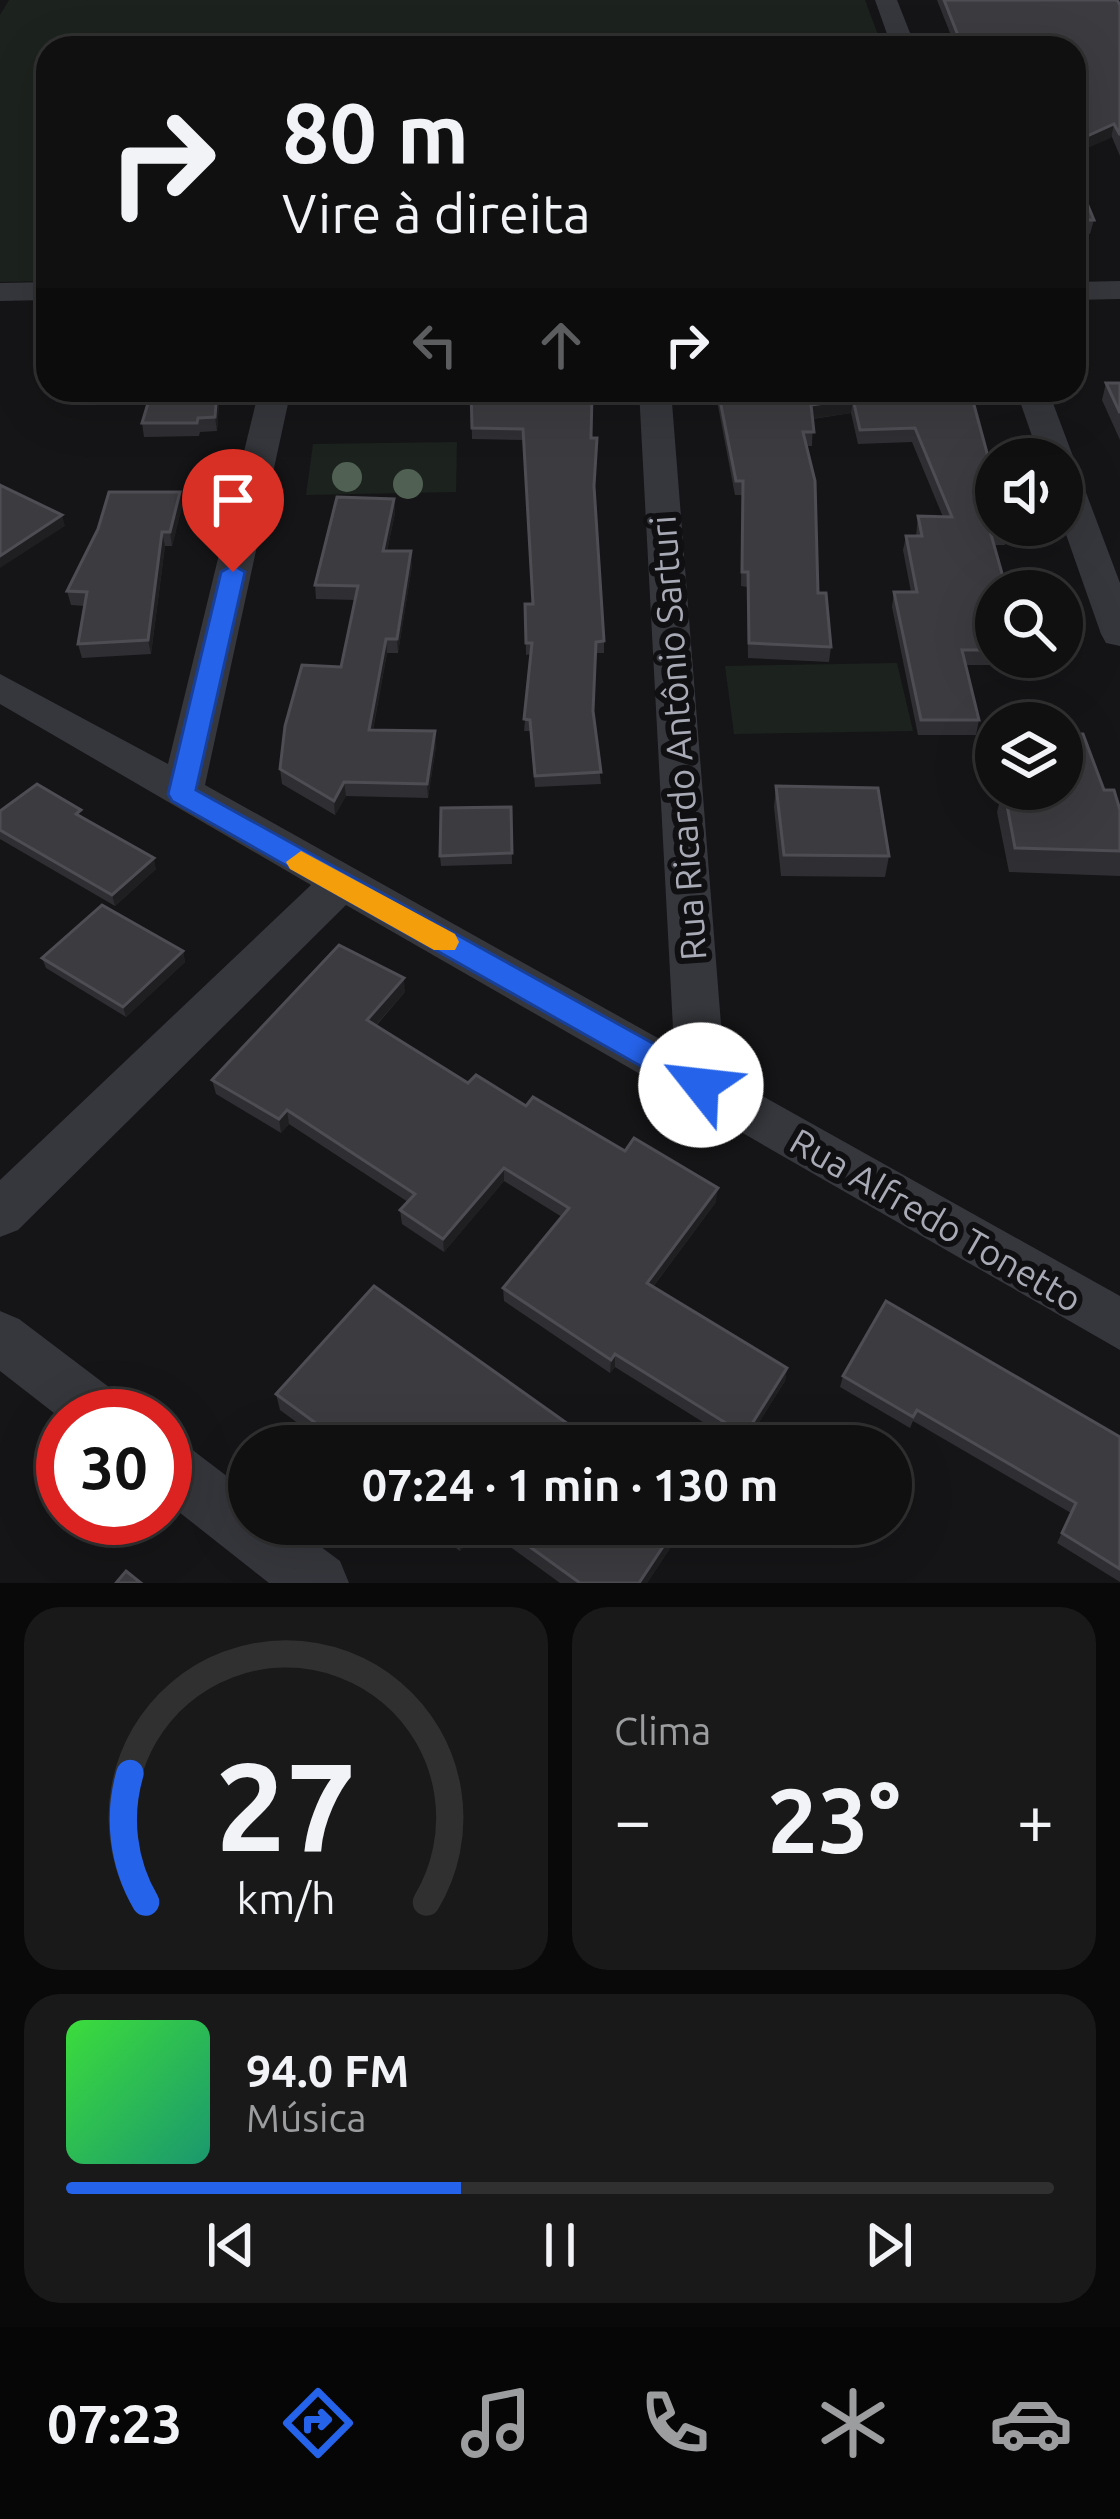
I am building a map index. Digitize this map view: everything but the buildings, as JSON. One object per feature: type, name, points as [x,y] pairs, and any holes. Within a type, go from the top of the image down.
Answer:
[{"type":"street","points":[[886,0],[900,36]]},
{"type":"street","points":[[1086,290],[1120,290]]},
{"type":"street","points":[[0,292],[36,292]]},
{"type":"street","points":[[182,794],[272,402]]},
{"type":"street","name":"Rua Ricardo Antônio Sarturi","points":[[656,402],[701,1085]]},
{"type":"street","points":[[1036,402],[1049,438]]},
{"type":"street","points":[[1083,531],[1120,634]]},
{"type":"street","name":"Rua Alfredo Tonetto","points":[[0,687],[1120,1325]]},
{"type":"street","points":[[0,1214],[340,884]]},
{"type":"street","points":[[0,1337],[67,1389]]},
{"type":"street","points":[[192,1486],[318,1583]]},
{"type":"shaded area","points":[[9,0],[865,0],[878,36],[36,36],[36,281],[0,282],[0,15]]},
{"type":"shaded area","points":[[457,442],[456,492],[306,495],[313,444]]},
{"type":"shaded area","points":[[897,663],[913,731],[734,734],[725,666]]},
{"type":"slow traffic","points":[[301,862],[444,942]]},
{"type":"route","points":[[233,572],[182,794],[701,1085]]}]
